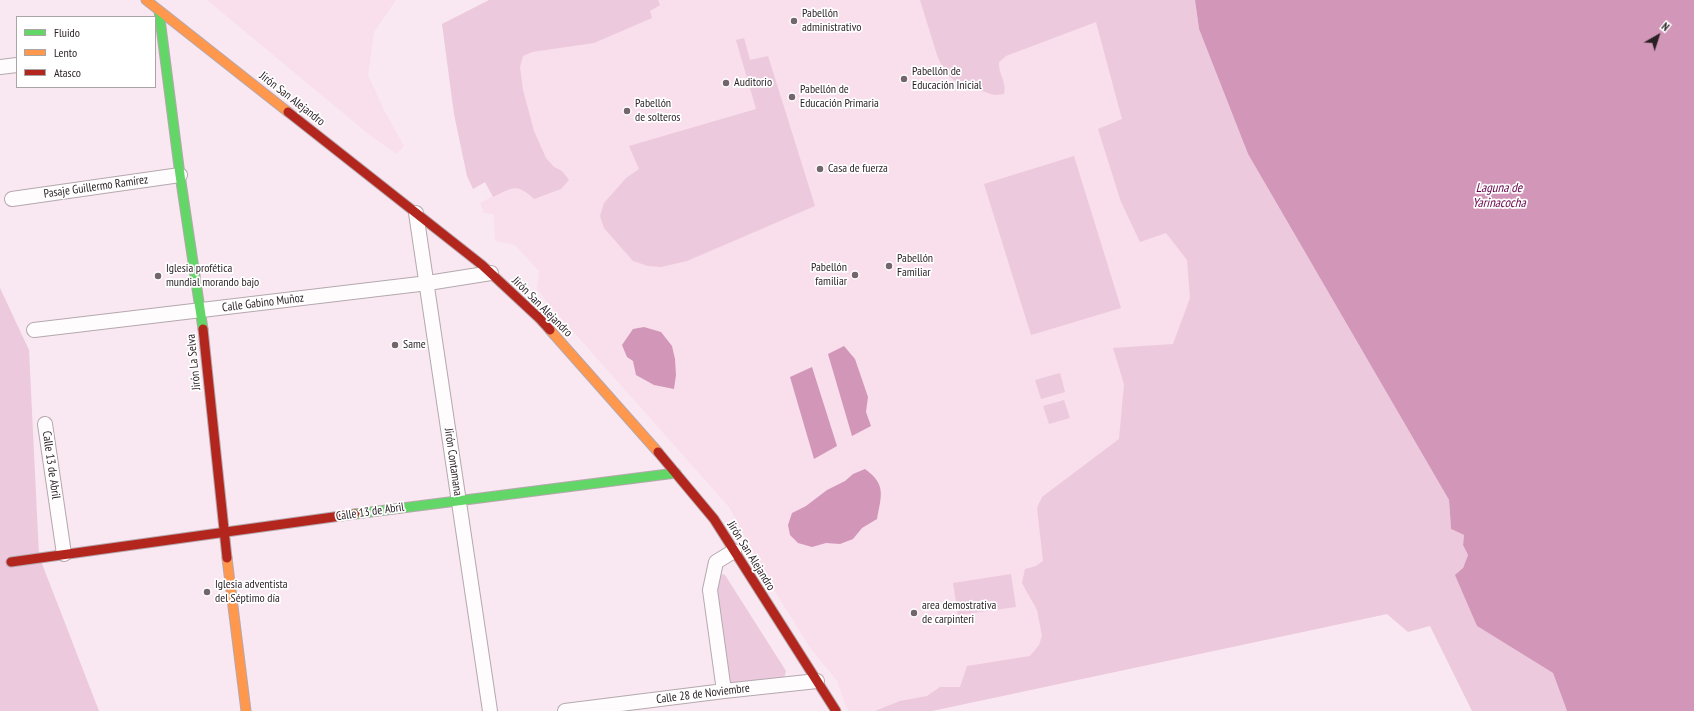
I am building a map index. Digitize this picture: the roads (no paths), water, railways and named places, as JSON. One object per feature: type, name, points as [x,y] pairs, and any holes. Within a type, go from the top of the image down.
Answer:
[{"type":"street","name":"Jirón San Alejandro","points":[[146,0],[491,273],[540,318],[714,519],[836,711]]},
{"type":"street","name":"Jirón La Selva","points":[[159,10],[159,44],[201,311],[224,532],[246,711]]},
{"type":"street","points":[[0,67],[16,65]]},
{"type":"street","name":"Pasaje Guillermo Ramírez","points":[[12,200],[180,175]]},
{"type":"street","name":"Jirón Contamana","points":[[416,213],[428,284],[458,500],[490,711]]},
{"type":"street","name":"Calle Gabino Muñoz","points":[[34,330],[428,284],[491,273]]},
{"type":"street","name":"Calle 13 de Abril","points":[[45,424],[64,554]]},
{"type":"street","name":"Calle 13 de Abril","points":[[11,562],[458,500],[676,474]]},
{"type":"street","points":[[724,691],[710,590],[716,562],[734,551]]},
{"type":"street","name":"Calle 28 de Noviembre","points":[[565,711],[817,681]]},
{"type":"water","name":"Laguna de Yarinacocha","points":[[1195,0],[1694,0],[1694,711],[1567,711],[1553,673],[1477,626],[1455,575],[1463,568],[1468,555],[1463,545],[1464,535],[1451,529],[1449,500],[1248,154],[1199,29]]},
{"type":"water","points":[[644,327],[661,332],[672,346],[676,375],[674,389],[654,385],[636,375],[633,361],[627,357],[622,345],[633,329]]},
{"type":"water","points":[[844,346],[855,359],[868,397],[866,412],[871,426],[852,436],[828,354]]},
{"type":"water","points":[[812,367],[837,446],[814,459],[790,377]]},
{"type":"water","points":[[865,469],[877,480],[880,486],[881,497],[877,519],[862,528],[853,539],[840,544],[826,543],[812,547],[798,543],[790,535],[788,525],[792,513],[806,506],[827,490],[845,481],[853,474]]},
{"type":"place","name":"Pabellón administrativo","points":[[794,21]]},
{"type":"place","name":"Pabellón de Educación Inicial","points":[[904,79]]},
{"type":"place","name":"Auditorio","points":[[726,83]]},
{"type":"place","name":"Pabellón de Educación Primaria","points":[[792,97]]},
{"type":"place","name":"Pabellón de solteros","points":[[627,111]]},
{"type":"place","name":"Casa de fuerza","points":[[820,169]]},
{"type":"place","name":"Pabellón Familiar","points":[[889,266]]},
{"type":"place","name":"Pabellón familiar","points":[[855,275]]},
{"type":"place","name":"Iglesia profética mundial morando bajo","points":[[158,276]]},
{"type":"place","name":"Same","points":[[395,345]]},
{"type":"place","name":"Iglesia adventista del Séptimo día","points":[[207,592]]},
{"type":"place","name":"area demostrativa de carpinteri","points":[[914,613]]}]
